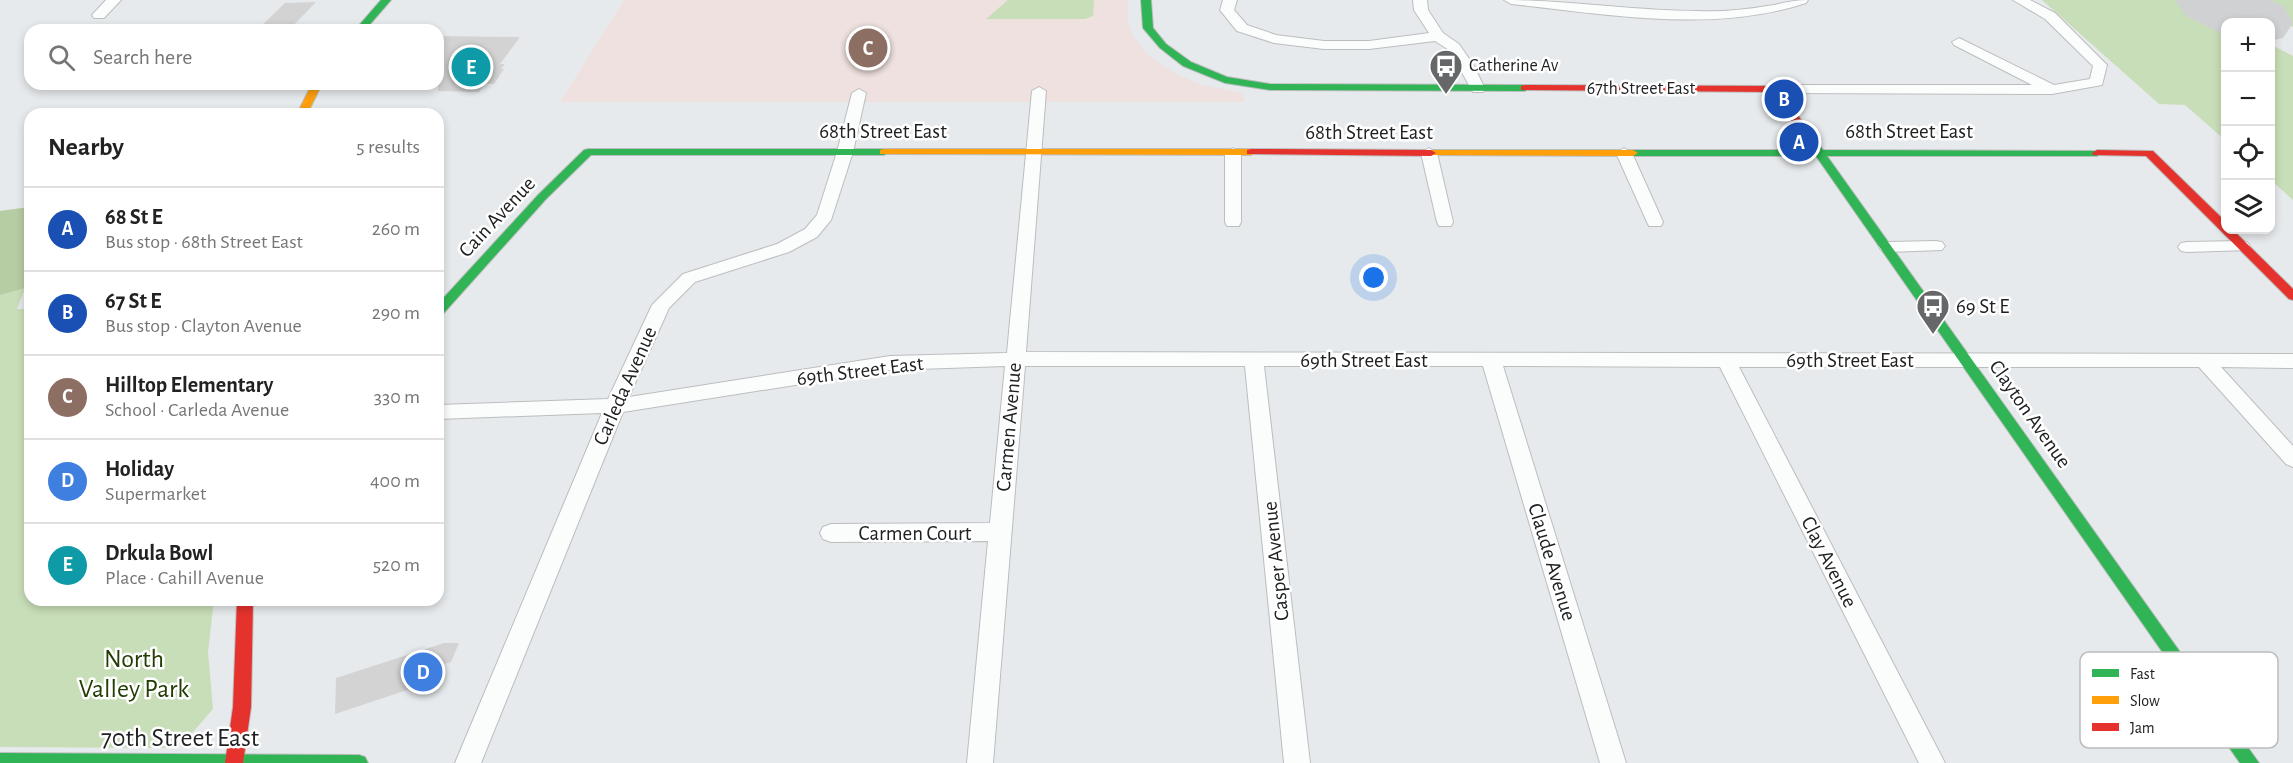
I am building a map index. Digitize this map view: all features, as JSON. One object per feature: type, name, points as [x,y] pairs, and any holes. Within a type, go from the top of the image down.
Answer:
[{"type":"street","points":[[99,15],[114,0]]},
{"type":"street","points":[[365,24],[386,0]]},
{"type":"street","name":"67th Street East","points":[[1146,0],[1148,28],[1163,46],[1187,64],[1225,80],[1270,87],[2052,90],[2097,82],[2100,65],[2050,16],[2020,0]]},
{"type":"street","points":[[1230,0],[1227,10],[1242,28],[1274,39],[1324,45],[1369,45],[1438,36]]},
{"type":"street","points":[[1420,0],[1421,10],[1438,36],[1454,47],[1467,66],[1478,89]]},
{"type":"street","points":[[1511,0],[1659,13],[1723,15],[1782,9],[1801,0]]},
{"type":"street","points":[[1959,42],[2052,90]]},
{"type":"street","name":"Clayton Avenue","points":[[1774,89],[1888,247],[2172,652]]},
{"type":"street","points":[[305,108],[314,90]]},
{"type":"street","name":"Carmen Avenue","points":[[980,763],[1035,152],[1038,91]]},
{"type":"street","name":"Carleda Avenue","points":[[468,763],[615,406],[661,305],[689,278],[783,248],[811,233],[825,216],[845,152],[859,93]]},
{"type":"street","name":"68th Street East","points":[[588,152],[2149,153],[2241,246]]},
{"type":"street","name":"Cain Avenue","points":[[444,305],[542,197],[588,152]]},
{"type":"street","points":[[1233,153],[1233,222]]},
{"type":"street","points":[[1429,153],[1445,222]]},
{"type":"street","points":[[1624,153],[1655,222]]},
{"type":"street","points":[[1888,247],[1936,246]]},
{"type":"street","points":[[2187,247],[2241,246],[2293,296]]},
{"type":"street","name":"69th Street East","points":[[444,412],[615,406],[890,363],[1015,359],[2293,361]]},
{"type":"street","name":"Casper Avenue","points":[[1254,359],[1297,763]]},
{"type":"street","name":"Claude Avenue","points":[[1491,360],[1613,763]]},
{"type":"street","name":"Clay Avenue","points":[[1726,360],[1932,763]]},
{"type":"street","points":[[2204,362],[2293,459]]},
{"type":"street","name":"Carmen Court","points":[[831,533],[1000,532]]},
{"type":"street","points":[[234,763],[242,707],[245,606]]},
{"type":"street","name":"Clayton Avenue","points":[[2239,748],[2250,763]]},
{"type":"street","name":"70th Street East","points":[[0,761],[359,763]]},
{"type":"shaded area","points":[[624,0],[1128,0],[1128,22],[1135,39],[1150,57],[1173,72],[1199,84],[1243,93],[1244,102],[560,102]]},
{"type":"green space","points":[[1008,0],[1094,0],[1093,16],[1085,19],[986,19]]},
{"type":"green space","points":[[2042,0],[2186,0],[2222,18],[2221,136],[2185,105],[2159,104]]},
{"type":"green space","points":[[2240,0],[2293,0],[2293,27]]},
{"type":"green space","points":[[2275,47],[2293,56],[2293,200],[2275,184]]},
{"type":"green space","name":"North Valley Park","points":[[24,208],[24,291],[17,309],[24,309],[24,606],[213,606],[208,652],[213,709],[193,732],[166,748],[0,747],[0,211]]},
{"type":"green space","points":[[24,208],[24,288],[0,295],[0,211]]},
{"type":"building","points":[[316,2],[295,24],[263,24],[285,3]]},
{"type":"building","points":[[444,36],[520,37],[500,64],[505,64],[501,69],[504,69],[494,84],[485,84],[479,92],[438,91],[444,90]]},
{"type":"building","points":[[444,643],[459,643],[451,662],[442,665],[443,678],[335,714],[336,678]]},
{"type":"runway","points":[[2212,0],[2248,18]]},
{"type":"traffic: fast","points":[[365,24],[386,0]]},
{"type":"traffic: fast","points":[[1146,0],[1148,28],[1163,46],[1187,64],[1225,80],[1270,87],[1525,88]]},
{"type":"traffic: fast","points":[[1801,127],[2172,652]]},
{"type":"traffic: fast","points":[[444,305],[542,197],[588,152],[884,152]]},
{"type":"traffic: fast","points":[[1633,153],[2097,153]]},
{"type":"traffic: fast","points":[[2239,748],[2250,763]]},
{"type":"traffic: fast","points":[[0,761],[359,763]]},
{"type":"traffic: slow","points":[[305,108],[314,90]]},
{"type":"traffic: slow","points":[[884,152],[1251,152]]},
{"type":"traffic: slow","points":[[1431,153],[1633,153]]},
{"type":"traffic: jam","points":[[1525,88],[1774,89],[1801,127]]},
{"type":"traffic: jam","points":[[1251,152],[1431,153]]},
{"type":"traffic: jam","points":[[2097,153],[2149,153],[2293,296]]},
{"type":"traffic: jam","points":[[234,763],[242,707],[245,606]]},
{"type":"place","name":"Hilltop Elementary","points":[[868,48]]},
{"type":"place","name":"Drkula Bowl","points":[[471,67]]},
{"type":"place","name":"Catherine Av","points":[[1446,95]]},
{"type":"place","name":"67 St E","points":[[1784,99]]},
{"type":"place","name":"68 St E","points":[[1799,142]]},
{"type":"place","name":"69 St E","points":[[1933,335]]},
{"type":"place","name":"Holiday","points":[[423,672]]}]
